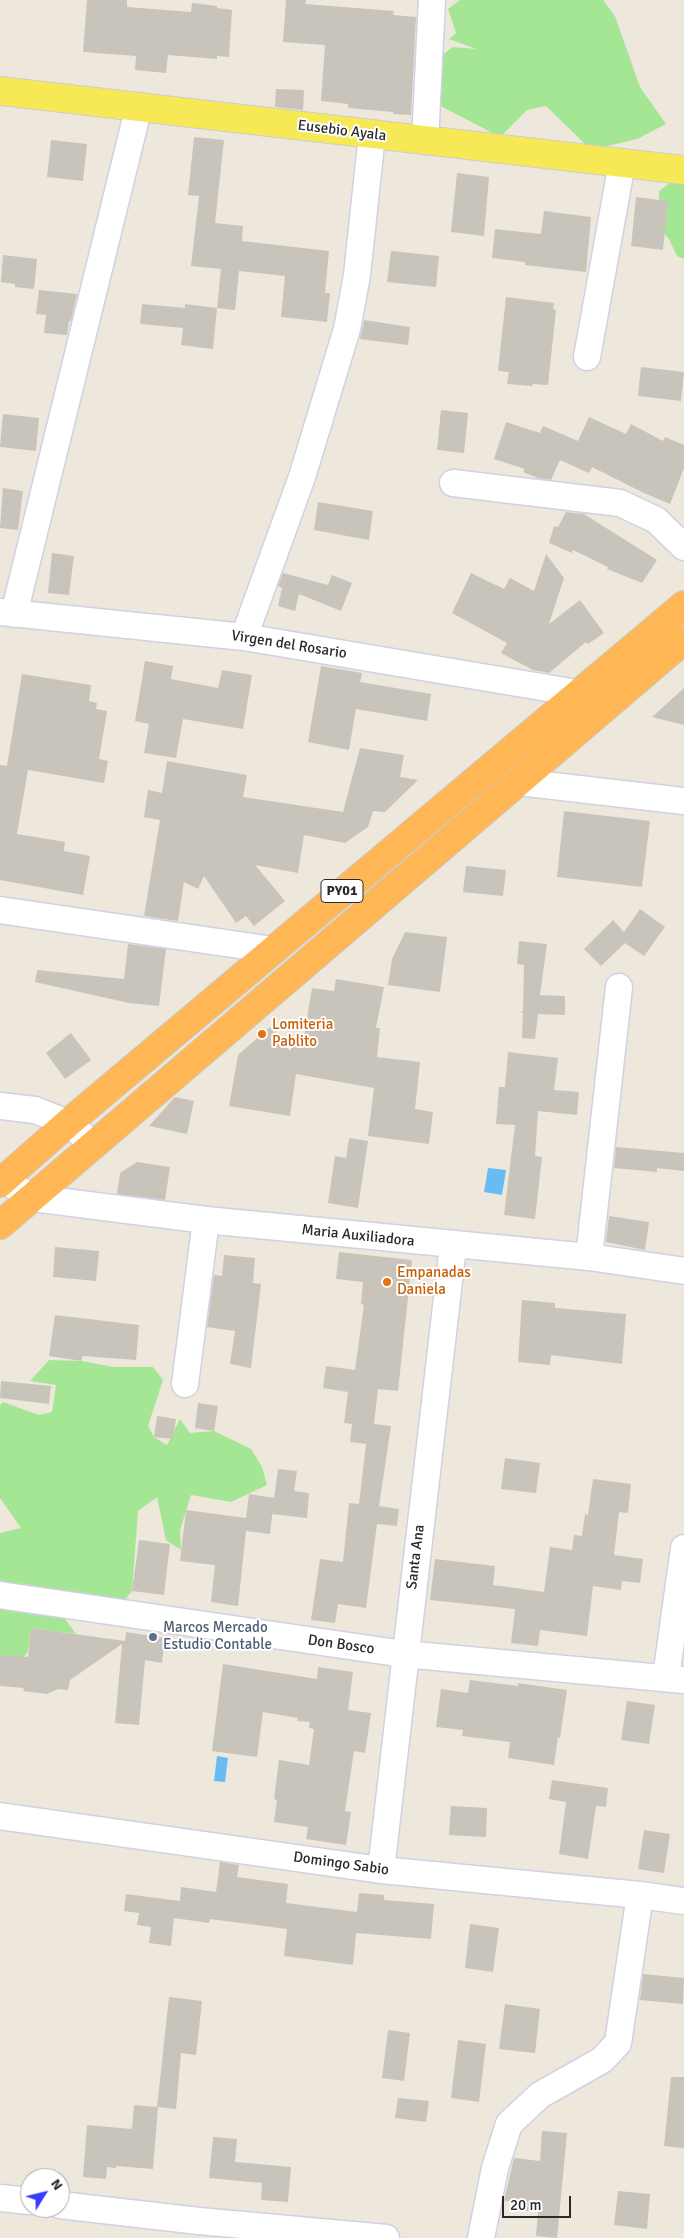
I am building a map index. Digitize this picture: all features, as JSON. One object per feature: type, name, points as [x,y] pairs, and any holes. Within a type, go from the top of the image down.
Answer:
[{"type":"highway","name":"PY01","points":[[2,1182],[68,1123],[577,693],[684,605]]},
{"type":"highway","name":"PY01","points":[[0,1225],[684,640]]},
{"type":"main road","name":"Eusebio Ayala","points":[[0,91],[684,170]]},
{"type":"street","points":[[425,140],[432,0]]},
{"type":"street","points":[[7,613],[139,106]]},
{"type":"street","points":[[244,637],[302,477],[347,329],[357,275],[372,134]]},
{"type":"street","points":[[588,357],[622,163]]},
{"type":"street","points":[[453,484],[620,502],[656,520],[684,547]]},
{"type":"street","name":"Virgen del Rosario","points":[[7,613],[244,637],[577,693]]},
{"type":"street","points":[[519,782],[684,800]]},
{"type":"street","points":[[0,910],[273,950]]},
{"type":"street","points":[[588,1258],[618,987]]},
{"type":"street","points":[[0,1106],[36,1110],[68,1123],[94,1145]]},
{"type":"street","points":[[2,1182],[33,1198]]},
{"type":"street","name":"Maria Auxiliadora","points":[[33,1198],[206,1220],[588,1258],[684,1271]]},
{"type":"street","points":[[185,1384],[206,1220]]},
{"type":"street","name":"Santa Ana","points":[[381,1870],[404,1654],[453,1246]]},
{"type":"street","points":[[675,1678],[684,1548]]},
{"type":"street","name":"Don Bosco","points":[[0,1595],[404,1654],[675,1678]]},
{"type":"street","name":"Domingo Sabio","points":[[0,1816],[381,1870],[684,1901]]},
{"type":"street","points":[[481,2238],[495,2168],[509,2124],[540,2095],[602,2060],[618,2043],[640,1895]]},
{"type":"street","points":[[0,2198],[20,2200]]},
{"type":"street","points":[[70,2207],[198,2230],[386,2238]]},
{"type":"green space","points":[[460,0],[603,0],[615,16],[640,87],[666,124],[637,139],[603,147],[585,144],[546,106],[527,110],[500,137],[433,102],[438,58],[453,47],[476,49],[449,39],[456,33],[448,9]]},
{"type":"green space","points":[[670,183],[684,185],[684,259],[677,256],[669,239],[659,228],[659,191]]},
{"type":"green space","points":[[49,1360],[82,1361],[113,1367],[153,1367],[163,1380],[148,1426],[154,1437],[167,1445],[180,1419],[190,1433],[214,1431],[251,1449],[262,1467],[267,1485],[231,1502],[191,1495],[180,1530],[181,1550],[166,1540],[157,1497],[138,1511],[132,1591],[121,1605],[62,1615],[76,1634],[31,1628],[28,1651],[20,1663],[10,1656],[0,1655],[0,1533],[21,1528],[0,1498],[0,1406],[3,1402],[39,1415],[52,1412],[56,1385],[30,1381]]},
{"type":"water","points":[[488,1168],[506,1170],[502,1195],[484,1192]]},
{"type":"water","points":[[217,1756],[228,1758],[225,1782],[214,1781]]},
{"type":"building","points":[[87,0],[127,0],[127,7],[191,12],[192,3],[232,10],[229,57],[217,56],[217,59],[168,55],[166,73],[135,70],[136,56],[83,52]]},
{"type":"building","points":[[286,0],[306,0],[305,4],[394,11],[393,15],[416,17],[411,115],[348,108],[348,104],[321,101],[325,45],[283,42]]},
{"type":"building","points":[[276,89],[304,90],[303,110],[275,107]]},
{"type":"building","points":[[194,137],[224,140],[215,223],[243,226],[242,241],[329,251],[325,293],[330,293],[327,322],[281,317],[285,276],[239,271],[235,310],[217,308],[221,269],[191,266],[199,196],[188,195]]},
{"type":"building","points":[[51,140],[87,144],[83,181],[47,177]]},
{"type":"building","points":[[457,173],[489,177],[484,236],[451,232]]},
{"type":"building","points":[[636,197],[668,201],[663,250],[631,246]]},
{"type":"building","points":[[544,211],[591,217],[586,272],[525,265],[525,262],[492,258],[495,229],[541,234]]},
{"type":"building","points":[[391,251],[439,256],[436,287],[387,282]]},
{"type":"building","points":[[3,255],[37,259],[34,289],[15,287],[15,284],[1,282]]},
{"type":"building","points":[[39,290],[77,294],[67,335],[44,333],[46,315],[36,314]]},
{"type":"building","points":[[506,297],[554,303],[553,309],[556,310],[548,385],[507,384],[509,372],[498,371]]},
{"type":"building","points":[[142,304],[185,308],[185,304],[217,308],[213,349],[181,345],[183,328],[140,324]]},
{"type":"building","points":[[364,320],[410,327],[408,345],[360,339]]},
{"type":"building","points":[[641,367],[684,372],[681,401],[638,396]]},
{"type":"building","points":[[441,410],[468,413],[464,453],[437,450]]},
{"type":"building","points":[[3,414],[39,418],[36,451],[0,447]]},
{"type":"building","points":[[589,417],[626,434],[631,424],[663,441],[665,437],[684,445],[684,468],[670,504],[592,467],[589,473],[560,460],[551,480],[538,478],[523,472],[525,469],[494,459],[506,422],[540,433],[543,426],[578,441]]},
{"type":"building","points":[[3,488],[23,491],[18,530],[0,528]]},
{"type":"building","points":[[318,502],[373,511],[369,540],[314,530]]},
{"type":"building","points":[[566,512],[584,514],[657,560],[642,583],[607,569],[608,567],[573,550],[572,553],[549,543],[554,526],[558,527]]},
{"type":"building","points":[[52,553],[74,556],[69,595],[48,593]]},
{"type":"building","points":[[546,554],[564,578],[549,624],[580,600],[604,633],[588,644],[586,642],[549,673],[533,670],[501,653],[507,643],[452,613],[471,573],[504,589],[510,578],[534,591]]},
{"type":"building","points":[[283,573],[328,585],[332,575],[352,583],[341,611],[299,594],[295,611],[278,606],[282,588],[278,586]]},
{"type":"building","points":[[145,661],[173,666],[171,679],[218,688],[222,670],[252,675],[243,729],[183,719],[176,758],[144,753],[149,724],[135,721]]},
{"type":"building","points":[[321,666],[362,673],[360,682],[431,694],[427,721],[356,709],[349,750],[308,742]]},
{"type":"building","points":[[22,674],[91,685],[89,701],[97,703],[96,709],[107,711],[99,759],[108,761],[104,783],[28,770],[17,834],[65,842],[64,851],[90,856],[83,895],[0,880],[0,765],[7,766]]},
{"type":"building","points":[[684,688],[684,725],[652,717]]},
{"type":"building","points":[[360,748],[404,755],[400,777],[418,780],[385,812],[373,811],[368,827],[345,843],[304,835],[298,873],[255,865],[285,901],[254,926],[246,916],[236,923],[204,876],[198,889],[184,882],[178,921],[144,916],[160,820],[144,817],[148,790],[162,793],[167,761],[247,775],[243,797],[343,812]]},
{"type":"building","points":[[564,811],[650,821],[642,887],[557,877]]},
{"type":"building","points":[[466,866],[506,870],[503,896],[463,892]]},
{"type":"building","points":[[640,909],[665,927],[644,956],[625,943],[601,966],[584,949],[613,920],[624,932]]},
{"type":"building","points":[[405,932],[447,937],[440,992],[388,985],[392,959]]},
{"type":"building","points":[[519,941],[547,944],[540,995],[565,996],[565,1015],[538,1014],[535,1039],[522,1038],[523,1013],[520,1013],[523,1011],[524,965],[517,964]]},
{"type":"building","points":[[128,944],[166,949],[159,1006],[129,1003],[35,982],[37,970],[124,979]]},
{"type":"building","points":[[336,979],[384,987],[376,1028],[380,1028],[377,1057],[420,1062],[415,1109],[433,1112],[429,1144],[368,1136],[374,1088],[296,1074],[290,1116],[229,1106],[238,1055],[270,1027],[290,1051],[295,1040],[303,1043],[312,988],[334,991]]},
{"type":"building","points":[[71,1033],[91,1060],[65,1079],[46,1053]]},
{"type":"building","points":[[508,1052],[558,1058],[554,1090],[579,1092],[577,1115],[538,1111],[535,1156],[542,1157],[535,1219],[504,1215],[515,1125],[496,1124],[499,1087],[505,1087]]},
{"type":"building","points":[[175,1097],[194,1101],[187,1134],[149,1126]]},
{"type":"building","points":[[349,1138],[368,1141],[358,1208],[328,1203],[335,1156],[346,1158]]},
{"type":"building","points":[[616,1147],[684,1153],[684,1171],[657,1168],[657,1172],[614,1168]]},
{"type":"building","points":[[137,1162],[170,1167],[165,1200],[117,1194],[120,1173]]},
{"type":"building","points":[[609,1216],[649,1222],[645,1250],[606,1242]]},
{"type":"building","points":[[55,1247],[99,1251],[96,1281],[53,1277]]},
{"type":"building","points":[[339,1252],[412,1260],[398,1391],[378,1389],[374,1424],[391,1426],[379,1506],[399,1509],[397,1526],[377,1524],[366,1608],[338,1604],[335,1623],[311,1620],[320,1559],[343,1562],[349,1503],[359,1504],[366,1444],[350,1442],[352,1424],[344,1423],[348,1392],[323,1388],[326,1366],[355,1370],[364,1305],[361,1304],[363,1282],[336,1279]]},
{"type":"building","points":[[224,1255],[255,1258],[253,1283],[261,1284],[251,1368],[230,1364],[235,1331],[207,1327],[214,1275],[222,1276]]},
{"type":"building","points":[[522,1300],[555,1303],[555,1308],[626,1314],[622,1364],[551,1355],[550,1365],[518,1362]]},
{"type":"building","points":[[55,1315],[139,1325],[136,1360],[82,1356],[82,1361],[49,1356]]},
{"type":"building","points":[[1,1381],[51,1386],[49,1404],[0,1398]]},
{"type":"building","points":[[198,1403],[218,1406],[214,1431],[195,1428]]},
{"type":"building","points":[[157,1416],[176,1419],[173,1439],[154,1437]]},
{"type":"building","points":[[505,1458],[540,1463],[536,1493],[501,1489]]},
{"type":"building","points":[[278,1469],[297,1471],[294,1491],[309,1493],[307,1518],[272,1514]]},
{"type":"building","points":[[593,1479],[631,1484],[628,1513],[619,1512],[614,1555],[643,1559],[640,1583],[622,1581],[621,1590],[593,1586],[587,1636],[540,1630],[538,1646],[511,1643],[515,1609],[430,1600],[435,1559],[495,1566],[493,1585],[544,1592],[550,1547],[572,1550],[574,1535],[582,1536],[585,1514],[588,1515]]},
{"type":"building","points":[[249,1494],[274,1498],[270,1534],[246,1531],[238,1606],[211,1602],[215,1565],[180,1561],[186,1510],[246,1518]]},
{"type":"building","points":[[139,1540],[170,1544],[164,1595],[132,1591]]},
{"type":"building","points":[[31,1628],[125,1641],[126,1632],[165,1638],[162,1663],[145,1660],[139,1725],[115,1723],[122,1644],[70,1680],[68,1690],[58,1689],[47,1694],[23,1691],[24,1688],[0,1686],[0,1655],[28,1657]]},
{"type":"building","points":[[223,1664],[317,1679],[318,1667],[353,1672],[348,1710],[371,1713],[365,1753],[354,1751],[345,1811],[351,1812],[346,1845],[306,1839],[308,1827],[274,1822],[277,1800],[274,1799],[279,1760],[309,1765],[314,1729],[309,1728],[310,1722],[297,1721],[298,1718],[263,1712],[257,1757],[212,1751]]},
{"type":"building","points":[[470,1680],[518,1686],[518,1683],[567,1690],[554,1765],[508,1758],[510,1742],[462,1736],[463,1730],[436,1727],[441,1689],[468,1693]]},
{"type":"building","points":[[627,1701],[655,1705],[649,1744],[621,1740]]},
{"type":"building","points":[[552,1780],[608,1788],[606,1807],[596,1806],[588,1859],[559,1854],[566,1802],[549,1799]]},
{"type":"building","points":[[451,1806],[487,1808],[486,1837],[449,1835]]},
{"type":"building","points":[[644,1830],[670,1834],[664,1873],[638,1869]]},
{"type":"building","points":[[220,1862],[239,1865],[237,1877],[288,1884],[286,1903],[357,1912],[359,1893],[384,1895],[384,1900],[434,1904],[431,1939],[356,1933],[353,1965],[284,1956],[287,1929],[210,1919],[209,1923],[174,1918],[171,1946],[149,1943],[151,1927],[137,1925],[139,1913],[124,1911],[126,1894],[180,1901],[181,1887],[216,1892]]},
{"type":"building","points":[[470,1924],[499,1928],[493,1972],[465,1968]]},
{"type":"building","points":[[643,1974],[684,1978],[683,2004],[640,2000]]},
{"type":"building","points":[[169,1997],[202,2001],[196,2055],[181,2053],[176,2109],[158,2107],[153,2169],[107,2167],[106,2179],[83,2177],[87,2125],[132,2129],[134,2105],[157,2107]]},
{"type":"building","points":[[505,2004],[540,2009],[535,2053],[499,2049]]},
{"type":"building","points":[[388,2030],[410,2033],[404,2081],[382,2078]]},
{"type":"building","points":[[458,2040],[486,2044],[479,2102],[451,2098]]},
{"type":"building","points":[[671,2077],[684,2077],[684,2148],[664,2146]]},
{"type":"building","points":[[398,2098],[429,2101],[426,2122],[395,2118]]},
{"type":"building","points":[[542,2131],[567,2133],[557,2238],[536,2236],[538,2212],[515,2210],[515,2202],[504,2201],[514,2158],[540,2161]]},
{"type":"building","points":[[213,2137],[237,2139],[235,2162],[291,2167],[288,2202],[261,2200],[262,2183],[209,2178]]},
{"type":"building","points":[[618,2191],[650,2194],[647,2229],[614,2225]]},
{"type":"place","name":"Lomiteria Pablito","points":[[262,1034]]},
{"type":"place","name":"Empanadas Daniela","points":[[387,1282]]},
{"type":"place","name":"Marcos Mercado Estudio Contable","points":[[153,1637]]}]
